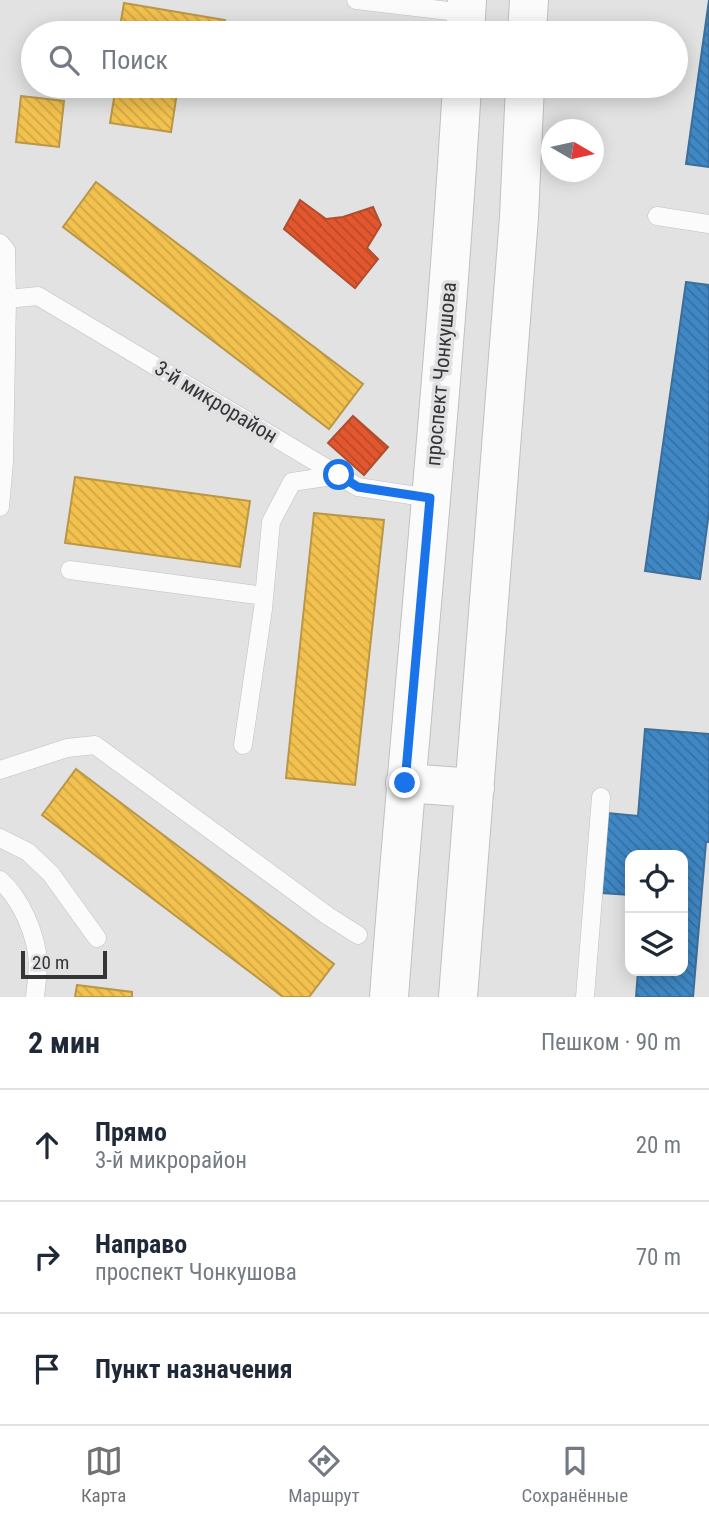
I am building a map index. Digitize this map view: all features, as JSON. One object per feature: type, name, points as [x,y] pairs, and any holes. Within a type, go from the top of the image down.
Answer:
[{"type":"main road","points":[[528,21],[529,0]]},
{"type":"main road","name":"проспект Чонкушова","points":[[390,997],[405,783],[454,219],[461,98]]},
{"type":"main road","points":[[458,997],[519,217],[524,98]]},
{"type":"main road","points":[[405,783],[475,788]]},
{"type":"lane","points":[[356,0],[466,16]]},
{"type":"lane","points":[[657,216],[709,224]]},
{"type":"lane","points":[[0,243],[6,250],[4,462],[0,507]]},
{"type":"lane","name":"3-й микрорайон","points":[[4,301],[38,296],[358,487],[430,498]]},
{"type":"lane","points":[[243,745],[264,596],[271,523],[292,482],[339,475]]},
{"type":"lane","points":[[70,569],[264,596]]},
{"type":"lane","points":[[0,770],[66,748],[95,745],[328,916],[358,935]]},
{"type":"lane","points":[[585,997],[601,797]]},
{"type":"lane","points":[[0,838],[28,852],[51,874],[97,938]]},
{"type":"lane","points":[[0,880],[22,907],[32,935],[38,962],[35,997]]},
{"type":"building: Жильё","points":[[124,3],[225,20],[225,21],[121,21]]},
{"type":"building: Жильё","points":[[21,96],[64,101],[59,147],[16,142]]},
{"type":"building: Жильё","points":[[114,98],[176,98],[171,132],[110,123]]},
{"type":"building: Жильё","points":[[96,182],[363,384],[329,429],[63,227]]},
{"type":"building: Жильё","points":[[75,477],[250,501],[240,567],[65,543]]},
{"type":"building: Жильё","points":[[314,513],[384,520],[355,785],[286,778]]},
{"type":"building: Жильё","points":[[76,769],[334,964],[309,997],[283,997],[42,815]]},
{"type":"building: Жильё","points":[[77,985],[132,992],[132,997],[75,997]]},
{"type":"building: Торговля","points":[[300,200],[326,219],[343,217],[373,207],[381,225],[367,248],[378,259],[355,288],[284,229]]},
{"type":"building: Торговля","points":[[353,416],[388,447],[364,475],[328,443]]},
{"type":"building: Школы","points":[[709,0],[709,167],[686,164]]},
{"type":"building: Школы","points":[[686,282],[709,285],[709,512],[700,579],[645,571]]},
{"type":"building: Школы","points":[[645,729],[709,734],[709,842],[706,842],[693,997],[636,997],[638,976],[688,976],[688,850],[625,850],[625,895],[602,893],[608,813],[638,816]]},
{"type":"route","points":[[339,475],[358,487],[430,498],[405,783]]}]
